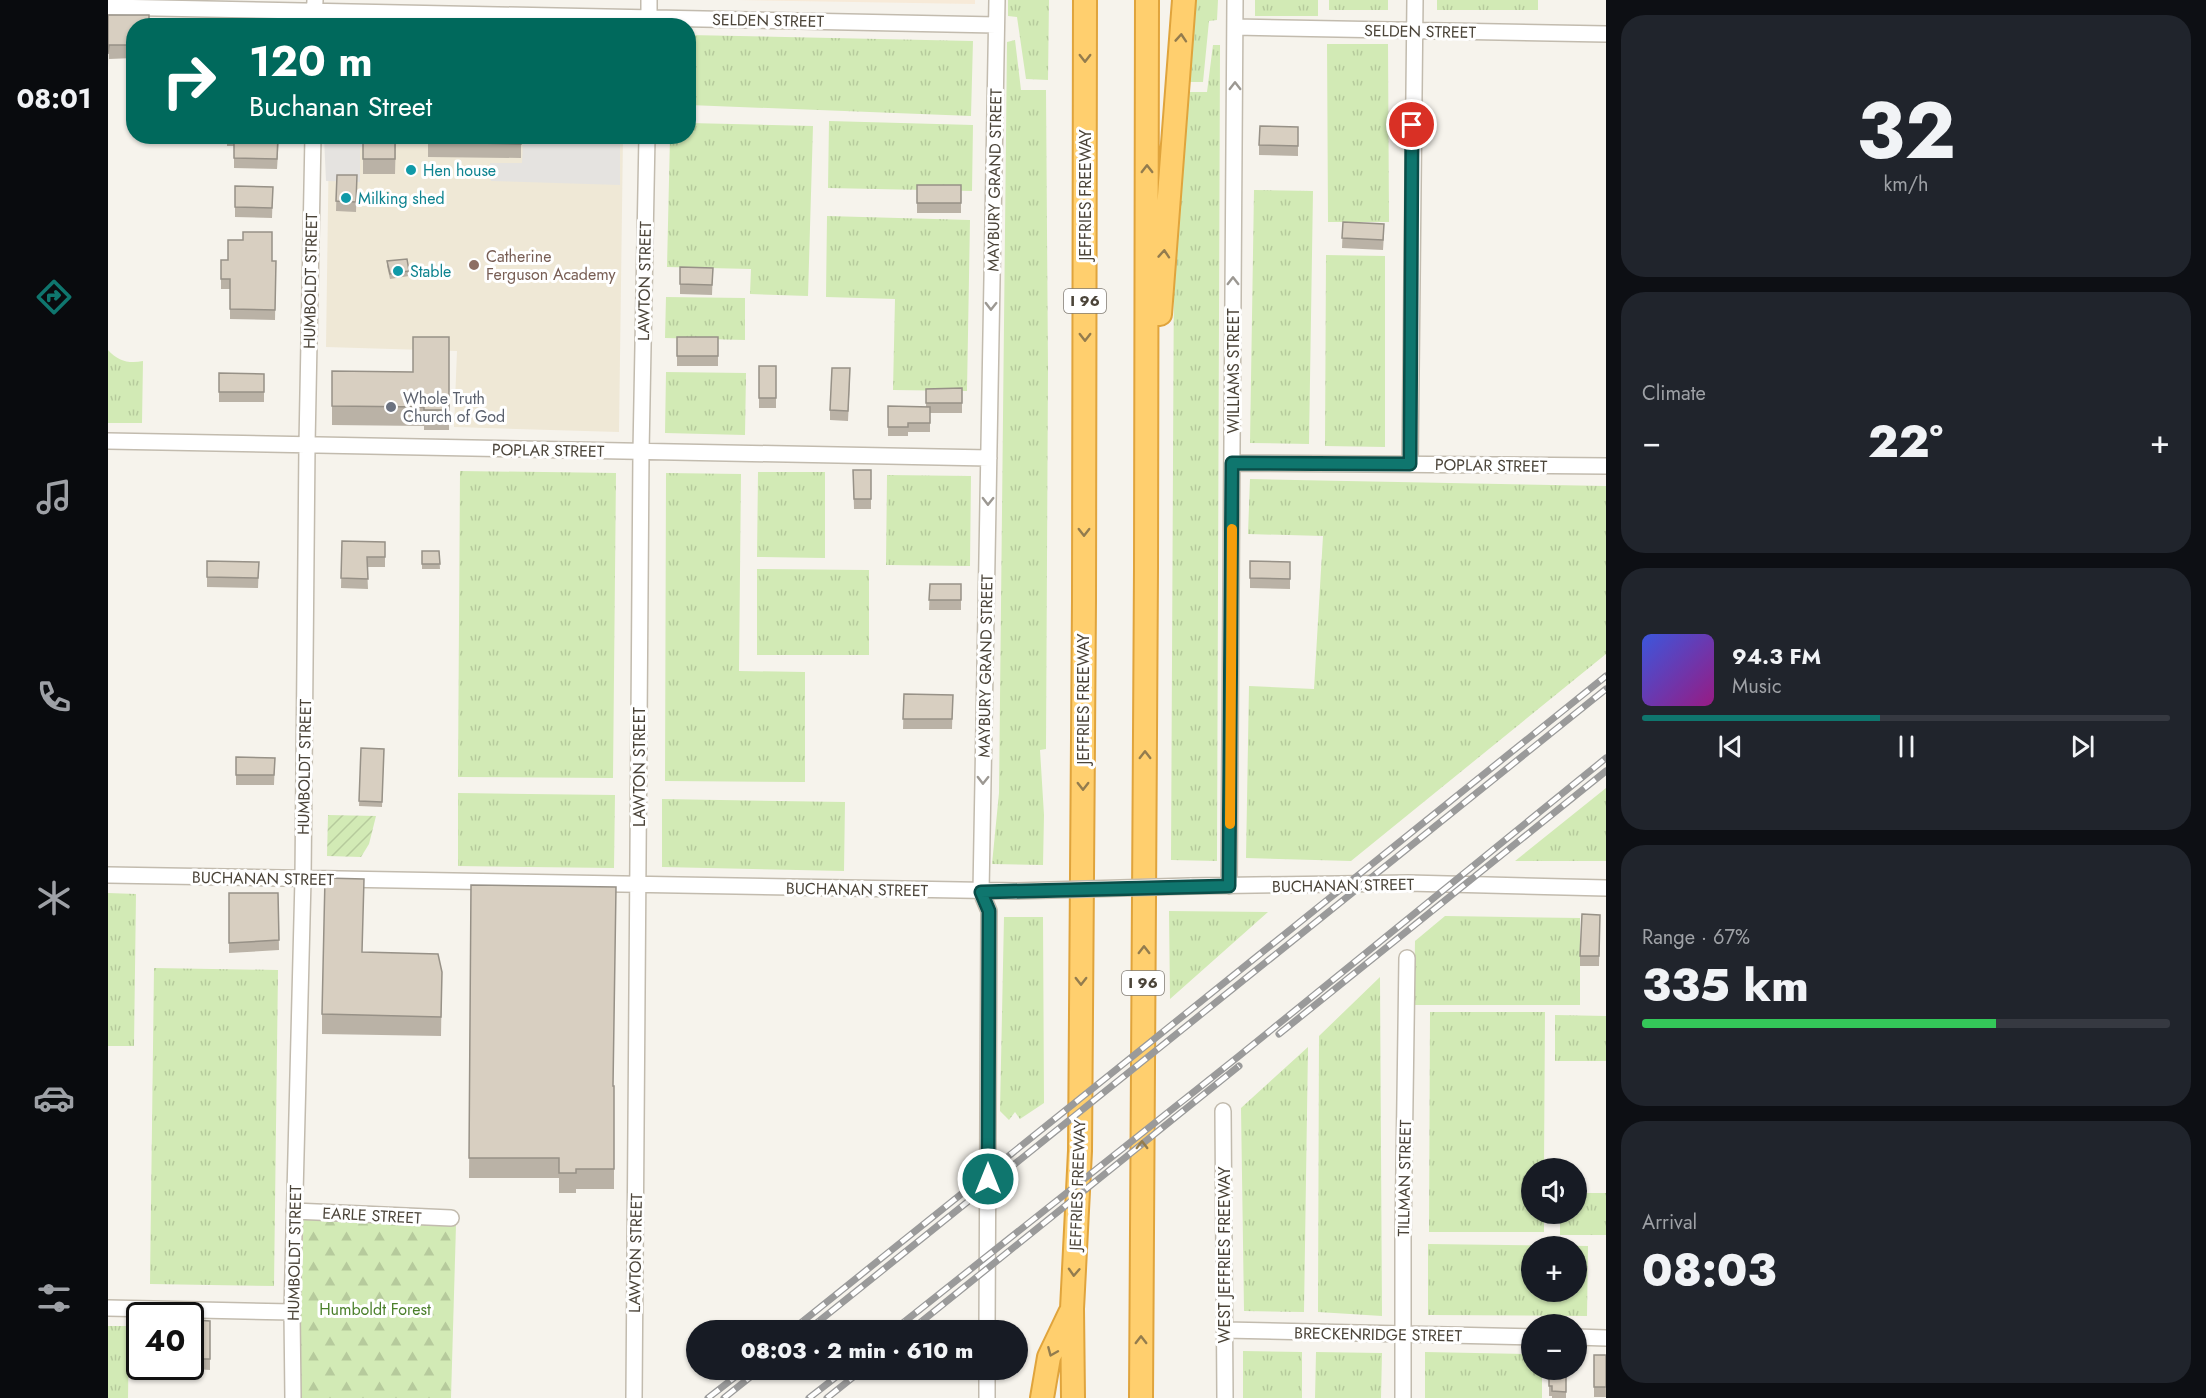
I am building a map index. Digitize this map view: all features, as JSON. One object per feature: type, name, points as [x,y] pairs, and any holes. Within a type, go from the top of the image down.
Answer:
[{"type":"highway","name":"JEFFRIES FREEWAY","points":[[1073,1398],[1072,1309],[1080,1139],[1085,0]]},
{"type":"highway","name":"I 96","points":[[1141,1398],[1148,0]]},
{"type":"highway","points":[[1145,501],[1184,0]]},
{"type":"highway","points":[[1042,1398],[1049,1357],[1072,1309]]},
{"type":"street","points":[[649,0],[649,18]]},
{"type":"street","name":"MAYBURY GRAND STREET","points":[[987,1320],[989,911],[981,892],[997,0]]},
{"type":"street","name":"WILLIAMS STREET","points":[[1229,886],[1235,0]]},
{"type":"street","points":[[1410,464],[1415,0]]},
{"type":"street","name":"SELDEN STREET","points":[[108,7],[515,18]]},
{"type":"street","name":"SELDEN STREET","points":[[696,22],[996,25]]},
{"type":"street","name":"SELDEN STREET","points":[[1235,27],[1606,34]]},
{"type":"street","name":"HUMBOLDT STREET","points":[[293,1398],[292,1312],[303,879],[307,445],[313,144]]},
{"type":"street","name":"LAWTON STREET","points":[[634,1398],[641,452],[647,144]]},
{"type":"street","name":"POPLAR STREET","points":[[108,441],[989,458]]},
{"type":"street","name":"POPLAR STREET","points":[[1232,463],[1606,466]]},
{"type":"street","name":"BUCHANAN STREET","points":[[108,875],[639,883],[981,892],[1408,883],[1606,888]]},
{"type":"street","name":"TILLMAN STREET","points":[[1404,1398],[1407,958]]},
{"type":"street","name":"WEST JEFFRIES FREEWAY","points":[[1223,1111],[1225,1398]]},
{"type":"street","name":"EARLE STREET","points":[[294,1211],[451,1218]]},
{"type":"street","points":[[108,1308],[292,1312]]},
{"type":"street","name":"BRECKENRIDGE STREET","points":[[1225,1330],[1521,1336]]},
{"type":"street","points":[[1587,1337],[1606,1338]]},
{"type":"street","points":[[987,1380],[987,1398]]},
{"type":"shaded area","points":[[738,0],[975,0],[975,4]]},
{"type":"shaded area","points":[[324,144],[393,144],[393,148],[360,147],[360,182],[326,181]]},
{"type":"shaded area","name":"Catherine Ferguson Academy","points":[[329,144],[623,144],[619,432],[454,427],[457,351],[326,347]]},
{"type":"shaded area","points":[[523,144],[620,144],[620,185],[491,181],[490,163],[522,163]]},
{"type":"green space","points":[[1008,0],[1049,0],[1048,80],[1026,79],[1017,17],[1008,16]]},
{"type":"green space","points":[[1190,0],[1218,0],[1217,20],[1209,21],[1203,82],[1184,82]]},
{"type":"green space","points":[[1255,0],[1318,0],[1318,16],[1255,16]]},
{"type":"green space","points":[[1329,0],[1388,0],[1388,10],[1329,10]]},
{"type":"green space","points":[[1437,0],[1538,0],[1538,10],[1437,10]]},
{"type":"green space","points":[[696,35],[973,41],[971,116],[696,105]]},
{"type":"green space","points":[[1015,40],[1021,90],[1046,90],[1048,370],[1046,749],[1040,750],[1044,815],[1043,865],[992,864],[999,793],[1007,42]]},
{"type":"green space","points":[[1327,44],[1388,44],[1389,222],[1328,222]]},
{"type":"green space","points":[[1213,45],[1220,45],[1217,861],[1171,860],[1174,263],[1183,92],[1207,92]]},
{"type":"green space","points":[[829,121],[973,125],[972,191],[828,188]]},
{"type":"green space","points":[[696,123],[813,126],[808,296],[750,294],[751,269],[667,267],[670,144],[696,144]]},
{"type":"green space","points":[[1254,190],[1313,191],[1309,444],[1250,443]]},
{"type":"green space","points":[[827,216],[970,220],[967,391],[893,390],[895,299],[826,297]]},
{"type":"green space","points":[[1326,255],[1385,256],[1385,447],[1325,446]]},
{"type":"green space","points":[[666,297],[745,298],[745,340],[665,338]]},
{"type":"green space","points":[[108,350],[124,361],[143,361],[142,423],[108,423]]},
{"type":"green space","points":[[666,372],[746,373],[745,435],[665,433]]},
{"type":"green space","points":[[460,471],[616,473],[613,778],[458,777]]},
{"type":"green space","points":[[758,472],[825,472],[825,558],[757,557]]},
{"type":"green space","points":[[666,473],[741,474],[739,671],[805,672],[805,782],[665,781]]},
{"type":"green space","points":[[887,475],[971,476],[970,566],[886,565]]},
{"type":"green space","points":[[1250,479],[1606,486],[1606,654],[1351,861],[1246,858],[1249,686],[1314,689],[1323,536],[1248,534]]},
{"type":"green space","points":[[757,569],[869,570],[869,655],[757,655]]},
{"type":"green space","points":[[1606,788],[1606,861],[1515,861]]},
{"type":"green space","points":[[458,793],[615,795],[614,868],[458,866]]},
{"type":"green space","points":[[662,799],[845,802],[844,871],[662,867]]},
{"type":"green space","points":[[328,815],[376,816],[369,844],[361,857],[327,856]]},
{"type":"green space","points":[[108,893],[136,894],[134,1046],[108,1046]]},
{"type":"green space","points":[[1169,911],[1268,912],[1170,999]]},
{"type":"green space","points":[[1445,916],[1580,918],[1580,1005],[1414,1005],[1415,941]]},
{"type":"green space","points":[[1004,917],[1043,917],[1044,1103],[1020,1119],[1015,1112],[1009,1120],[1000,1111]]},
{"type":"green space","points":[[154,968],[278,970],[274,1286],[150,1284]]},
{"type":"green space","points":[[1380,977],[1382,1316],[1318,1312],[1319,1036]]},
{"type":"green space","points":[[1430,1012],[1545,1012],[1544,1158],[1521,1158],[1521,1224],[1544,1224],[1544,1232],[1429,1232]]},
{"type":"green space","points":[[1555,1015],[1606,1016],[1606,1061],[1555,1061]]},
{"type":"green space","points":[[1308,1047],[1304,1312],[1244,1311],[1241,1108]]},
{"type":"green space","points":[[1587,1193],[1606,1193],[1606,1235],[1560,1235],[1560,1224],[1587,1224]]},
{"type":"green space","name":"Humboldt Forest","points":[[300,1219],[456,1225],[451,1398],[294,1398]]},
{"type":"green space","points":[[1428,1244],[1521,1245],[1521,1302],[1587,1302],[1588,1246],[1587,1316],[1587,1314],[1428,1315]]},
{"type":"green space","points":[[108,1326],[126,1326],[128,1398],[108,1398]]},
{"type":"green space","points":[[1243,1351],[1302,1352],[1302,1398],[1243,1398]]},
{"type":"green space","points":[[1316,1352],[1382,1353],[1381,1398],[1315,1398]]},
{"type":"green space","points":[[1425,1352],[1521,1354],[1521,1380],[1542,1380],[1542,1398],[1425,1398]]},
{"type":"building","points":[[108,15],[149,15],[149,18],[126,18],[126,45],[109,45],[108,54]]},
{"type":"building","points":[[1260,126],[1298,127],[1298,146],[1259,145]]},
{"type":"building","points":[[234,144],[278,144],[277,159],[234,158]]},
{"type":"building","points":[[363,144],[395,144],[395,159],[363,159]]},
{"type":"building","name":"Milking shed","points":[[337,175],[357,175],[356,202],[336,201]]},
{"type":"building","points":[[917,185],[961,185],[961,203],[917,203]]},
{"type":"building","points":[[235,186],[273,187],[272,208],[235,207]]},
{"type":"building","points":[[1343,222],[1384,224],[1383,240],[1342,238]]},
{"type":"building","points":[[243,232],[272,232],[272,261],[276,261],[275,310],[230,309],[230,279],[221,279],[221,260],[228,260],[228,240],[243,240]]},
{"type":"building","points":[[407,259],[409,271],[390,274],[387,261]]},
{"type":"building","points":[[680,267],[713,268],[712,285],[680,284]]},
{"type":"building","points":[[413,337],[449,337],[449,410],[424,410],[424,407],[332,406],[332,371],[413,372]]},
{"type":"building","points":[[677,337],[718,337],[718,356],[677,356]]},
{"type":"building","points":[[759,366],[776,366],[776,398],[759,398]]},
{"type":"building","points":[[832,368],[850,368],[848,411],[830,410]]},
{"type":"building","points":[[219,373],[264,374],[264,392],[219,392]]},
{"type":"building","points":[[962,388],[962,403],[926,403],[926,389]]},
{"type":"building","points":[[888,406],[930,407],[930,423],[908,423],[908,427],[888,427]]},
{"type":"building","points":[[853,470],[871,470],[871,499],[854,499]]},
{"type":"building","points":[[342,541],[385,542],[385,557],[367,557],[368,579],[341,578]]},
{"type":"building","points":[[422,551],[439,551],[440,564],[422,564]]},
{"type":"building","points":[[207,561],[259,562],[258,578],[207,577]]},
{"type":"building","points":[[1250,561],[1290,562],[1290,579],[1250,578]]},
{"type":"building","points":[[930,584],[961,584],[961,600],[929,600]]},
{"type":"building","points":[[904,694],[953,695],[952,719],[903,719]]},
{"type":"building","points":[[361,748],[384,749],[382,802],[359,801]]},
{"type":"building","points":[[236,757],[275,758],[274,775],[236,775]]},
{"type":"building","points":[[325,878],[364,879],[362,952],[438,954],[442,972],[441,1017],[322,1014]]},
{"type":"building","points":[[471,885],[616,887],[614,1169],[576,1169],[576,1173],[559,1173],[559,1158],[469,1158]]},
{"type":"building","points":[[229,893],[278,893],[279,940],[229,943]]},
{"type":"building","points":[[1582,914],[1600,915],[1599,956],[1580,956]]},
{"type":"building","points":[[204,1321],[210,1321],[210,1359],[204,1359]]},
{"type":"building","points":[[1594,1355],[1606,1355],[1606,1387],[1594,1387]]},
{"type":"building","points":[[1549,1380],[1566,1380],[1566,1392],[1552,1391],[1552,1386],[1549,1386]]},
{"type":"railway","points":[[804,1320],[1606,676]]},
{"type":"railway","points":[[820,1320],[1606,689]]},
{"type":"railway","points":[[907,1320],[1239,1056],[1606,758]]},
{"type":"railway","points":[[1279,1034],[1606,771]]},
{"type":"railway","points":[[923,1320],[1239,1066]]},
{"type":"railway","points":[[708,1398],[731,1380]]},
{"type":"railway","points":[[724,1398],[746,1380]]},
{"type":"railway","points":[[809,1398],[832,1380]]},
{"type":"railway","points":[[827,1398],[850,1380]]},
{"type":"slow traffic","points":[[1230,824],[1232,529]]},
{"type":"place","name":"Hen house","points":[[411,170]]},
{"type":"place","name":"Milking shed","points":[[346,198]]},
{"type":"place","name":"Catherine Ferguson Academy","points":[[474,265]]},
{"type":"place","name":"Stable","points":[[398,271]]},
{"type":"place","name":"Whole Truth Church of God","points":[[391,407]]},
{"type":"route","points":[[988,1179],[989,911],[981,892],[1229,886],[1232,463],[1410,464],[1412,125]]}]
